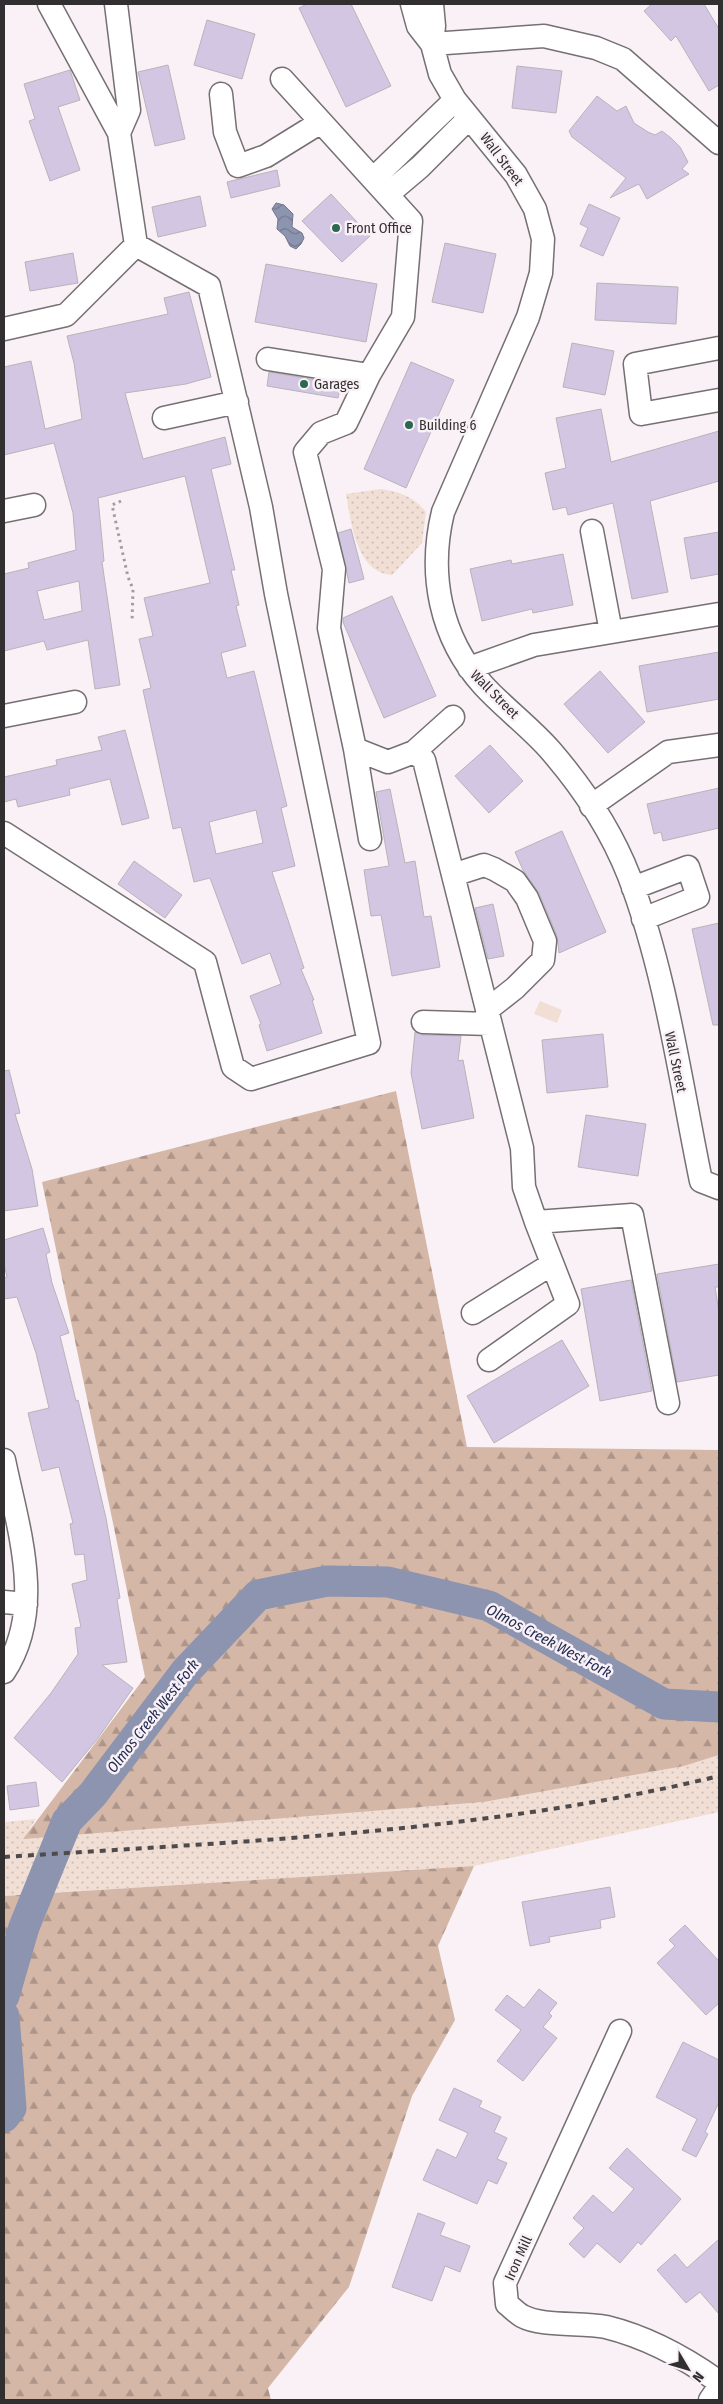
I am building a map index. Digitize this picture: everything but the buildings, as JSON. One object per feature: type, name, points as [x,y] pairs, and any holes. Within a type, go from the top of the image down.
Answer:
[{"type":"street","points":[[50,4],[119,133],[136,245]]},
{"type":"street","points":[[116,4],[129,110],[119,133]]},
{"type":"street","name":"Wall Street","points":[[412,4],[418,26],[432,44]]},
{"type":"street","name":"Wall Street","points":[[432,4],[434,26],[432,44],[440,74],[455,100],[516,175],[535,209],[543,240],[541,273],[528,317],[449,494],[438,530],[436,568],[440,605],[452,640],[469,668],[484,686],[550,750],[606,830],[633,888],[653,946],[710,1184]]},
{"type":"street","points":[[432,44],[544,36],[596,48],[623,59],[719,143]]},
{"type":"street","points":[[282,79],[411,221],[403,317],[369,375],[346,423],[321,433],[305,452],[334,569],[329,628],[355,749],[370,839]]},
{"type":"street","points":[[221,94],[225,132],[238,166],[266,156],[321,122]]},
{"type":"street","points":[[381,186],[455,100]]},
{"type":"street","points":[[381,186],[420,167],[469,118]]},
{"type":"street","points":[[4,329],[66,315],[136,245]]},
{"type":"street","points":[[4,833],[205,962],[233,1067],[251,1079],[370,1043],[238,402],[209,286],[136,245]]},
{"type":"street","points":[[719,348],[635,364],[640,414],[719,400]]},
{"type":"street","points":[[268,360],[369,375]]},
{"type":"street","points":[[164,418],[238,402]]},
{"type":"street","points":[[4,511],[34,505]]},
{"type":"street","points":[[592,531],[611,632]]},
{"type":"street","points":[[469,668],[534,645],[719,614]]},
{"type":"street","points":[[4,716],[75,702]]},
{"type":"street","points":[[355,749],[388,762],[414,752],[453,717]]},
{"type":"street","points":[[591,806],[668,752],[719,745]]},
{"type":"street","points":[[414,752],[424,760],[489,1017],[522,1148],[524,1187],[568,1304],[489,1360]]},
{"type":"street","points":[[423,1022],[489,1017],[543,960],[545,941],[527,898],[515,881],[484,865],[453,875]]},
{"type":"street","points":[[633,888],[688,866],[698,897],[644,919]]},
{"type":"street","points":[[536,1222],[632,1215],[668,1403]]},
{"type":"street","points":[[473,1313],[552,1264]]},
{"type":"street","points":[[4,1460],[25,1562],[26,1604],[22,1628],[14,1654],[4,1672]]},
{"type":"street","points":[[4,1602],[26,1604]]},
{"type":"street","name":"Iron Mill","points":[[620,2031],[505,2283],[506,2304],[524,2317],[556,2323],[603,2327],[649,2341],[694,2364],[719,2382]]},
{"type":"street","points":[[710,2400],[719,2387]]},
{"type":"path","points":[[121,501],[112,505],[128,578],[133,589],[132,622]]},
{"type":"shaded area","points":[[380,489],[411,498],[426,512],[422,543],[392,575],[380,572],[370,565],[363,556],[353,531],[346,494]]},
{"type":"shaded area","points":[[540,1001],[562,1010],[557,1023],[534,1014]]},
{"type":"shaded area","points":[[719,1755],[719,1812],[474,1866],[4,1896],[4,1822],[36,1819],[24,1838],[484,1802],[684,1766]]},
{"type":"green space","points":[[396,1091],[467,1447],[719,1450],[719,1755],[684,1766],[484,1802],[23,1839],[145,1677],[42,1182]]},
{"type":"green space","points":[[474,1866],[438,1946],[455,2020],[412,2096],[349,2287],[268,2388],[271,2400],[4,2400],[4,1896]]},
{"type":"water","points":[[276,203],[284,205],[293,214],[292,227],[302,233],[304,238],[296,249],[290,246],[285,236],[277,229],[278,219],[272,209]]},
{"type":"waterway","name":"Olmos Creek West Fork","points":[[4,1996],[24,1927],[67,1821],[93,1794],[185,1672],[258,1595],[327,1581],[388,1582],[489,1606],[664,1704],[719,1707]]},
{"type":"waterway","name":"Olmos Creek West Fork","points":[[4,2016],[11,2108],[4,2117]]},
{"type":"railway","points":[[4,1857],[274,1839],[453,1822],[631,1795],[719,1776]]},
{"type":"place","name":"Front Office","points":[[336,228]]},
{"type":"place","name":"Garages","points":[[304,384]]},
{"type":"place","name":"Building 6","points":[[409,425]]}]
